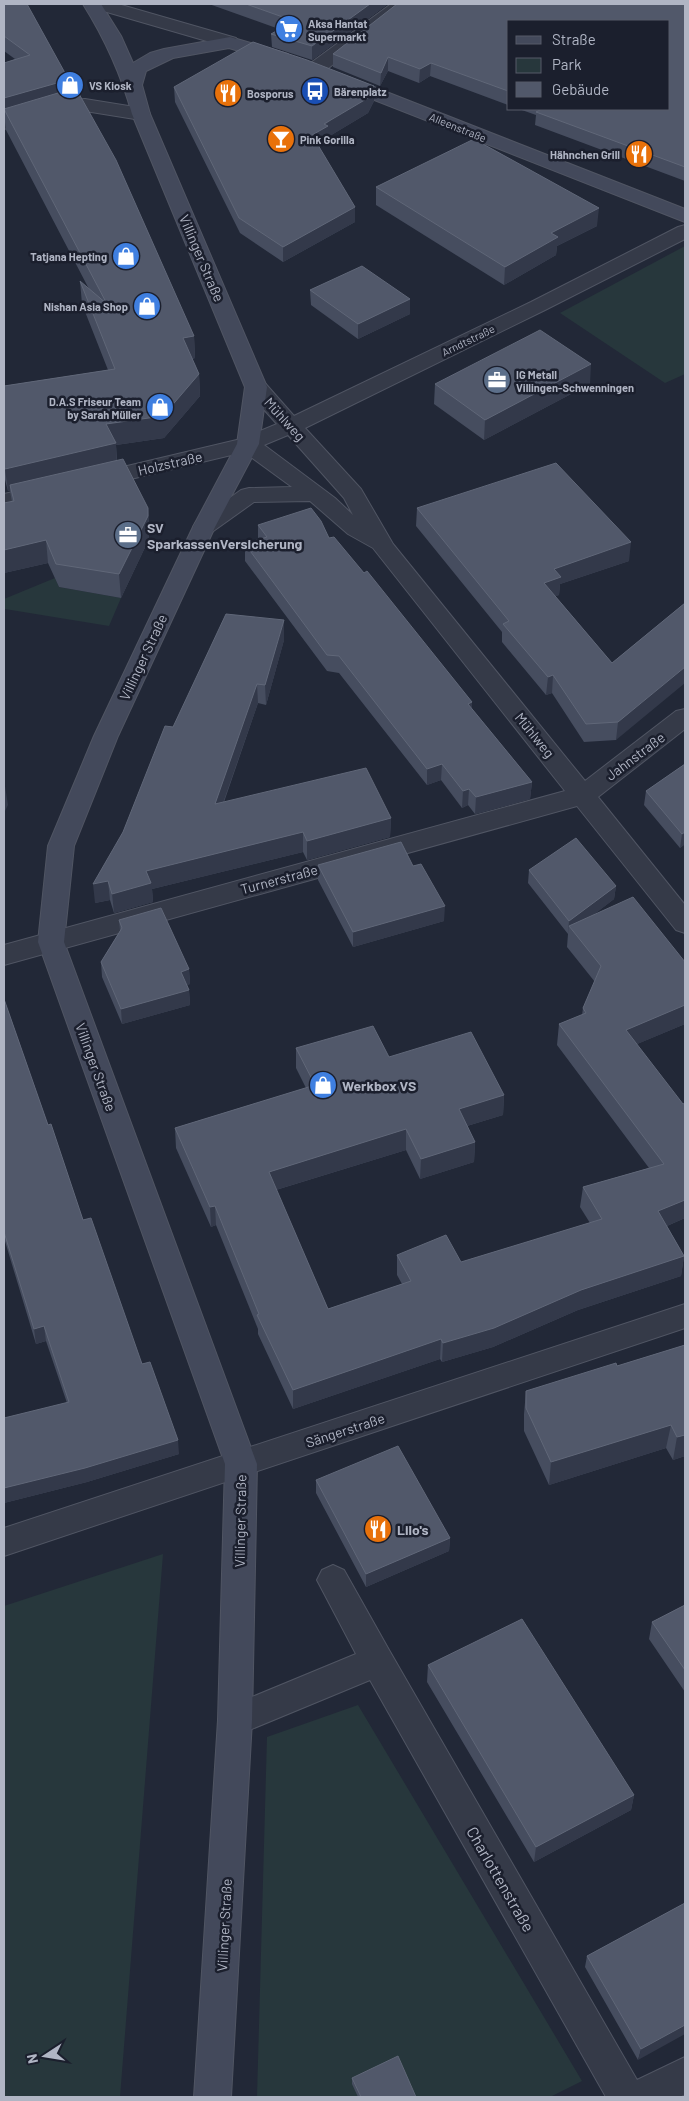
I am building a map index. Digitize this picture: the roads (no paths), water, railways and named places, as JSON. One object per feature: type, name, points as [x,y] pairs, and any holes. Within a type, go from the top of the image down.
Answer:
[{"type":"main road","name":"Villinger Straße","points":[[92,4],[112,36],[133,85],[141,114],[256,387],[248,444],[204,527],[106,736],[61,846],[50,942],[242,1464],[236,1720],[213,2097]]},
{"type":"main road","points":[[133,85],[137,68],[157,57],[183,50],[230,42]]},
{"type":"main road","name":"Alleenstraße","points":[[230,42],[315,69],[685,216]]},
{"type":"street","name":"Alleenstraße","points":[[99,4],[230,42]]},
{"type":"street","name":"Alleenstraße","points":[[158,4],[178,11],[230,42]]},
{"type":"street","points":[[315,69],[402,4]]},
{"type":"street","points":[[4,123],[59,106],[85,105],[141,114]]},
{"type":"street","name":"Arndtstraße","points":[[248,444],[291,426],[538,306],[685,231]]},
{"type":"street","name":"Mühlweg","points":[[256,387],[353,494],[384,548],[685,923]]},
{"type":"street","name":"Mühlweg","points":[[248,444],[315,494],[356,529],[384,548]]},
{"type":"street","name":"Holzstraße","points":[[4,501],[248,444]]},
{"type":"street","points":[[204,527],[249,495],[315,494]]},
{"type":"street","name":"Jahnstraße","points":[[584,795],[685,717]]},
{"type":"street","name":"Turnerstraße","points":[[4,955],[584,795]]},
{"type":"street","name":"Sängerstraße","points":[[4,1542],[685,1316]]},
{"type":"street","name":"Charlottenstraße","points":[[333,1580],[377,1661],[626,2097]]},
{"type":"street","points":[[236,1720],[377,1661]]},
{"type":"street","points":[[641,2097],[685,2075]]},
{"type":"place","name":"Aksa Hantat Supermarkt","points":[[289,29]]},
{"type":"place","name":"VS Kiosk","points":[[70,85]]},
{"type":"place","name":"Bärenplatz","points":[[315,91]]},
{"type":"place","name":"Bosporus","points":[[228,93]]},
{"type":"place","name":"Pink Gorilla","points":[[281,139]]},
{"type":"place","name":"Hähnchen Grill","points":[[639,154]]},
{"type":"place","name":"Tatjana Hepting","points":[[126,256]]},
{"type":"place","name":"Nishan Asia Shop","points":[[147,306]]},
{"type":"place","name":"IG Metall Villingen-Schwenningen","points":[[497,380]]},
{"type":"place","name":"D.A.S Friseur Team by Sarah Müller","points":[[160,407]]},
{"type":"place","name":"SV SparkassenVersicherung","points":[[128,535]]},
{"type":"place","name":"Werkbox VS","points":[[323,1085]]},
{"type":"place","name":"Lilo's","points":[[378,1529]]}]
